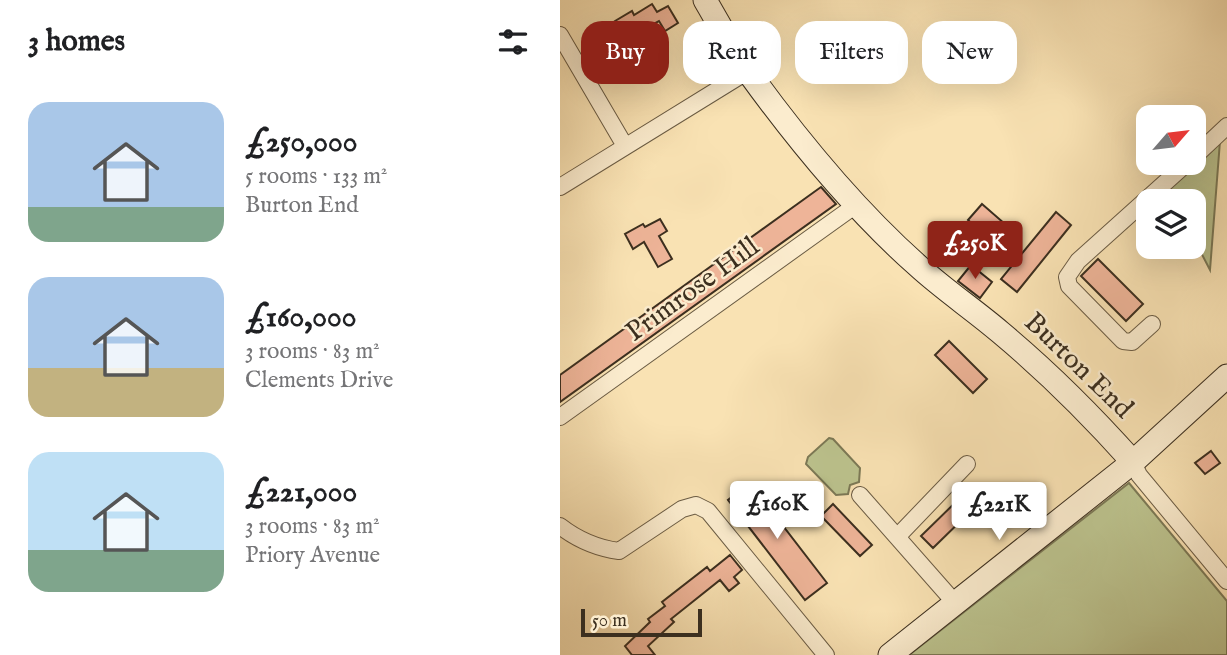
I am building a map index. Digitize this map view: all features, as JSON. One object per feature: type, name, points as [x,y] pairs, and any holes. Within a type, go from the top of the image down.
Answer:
[{"type":"street","name":"Burton End","points":[[705,0],[718,21]]},
{"type":"street","points":[[560,34],[625,146]]},
{"type":"street","points":[[560,187],[727,84]]},
{"type":"street","name":"Burton End","points":[[758,84],[856,205],[917,265],[1001,332],[1041,369],[1103,428],[1133,462]]},
{"type":"street","points":[[1206,146],[1227,126]]},
{"type":"street","points":[[1152,324],[1132,342],[1122,341],[1069,286],[1067,277],[1077,261],[1173,175]]},
{"type":"street","name":"Primrose Hill","points":[[560,417],[856,205]]},
{"type":"street","points":[[890,655],[1133,462],[1227,376]]},
{"type":"street","points":[[1133,462],[1139,475],[1227,581]]},
{"type":"street","points":[[897,537],[967,464]]},
{"type":"street","points":[[860,495],[956,604]]},
{"type":"street","points":[[560,526],[582,541],[619,551],[682,509],[696,505],[708,511],[826,655]]},
{"type":"green space","points":[[1220,141],[1210,270],[1204,259],[1206,189],[1169,189],[1184,175],[1206,175],[1206,154]]},
{"type":"green space","points":[[829,438],[860,468],[859,482],[850,485],[848,494],[836,495],[806,464],[808,457]]},
{"type":"green space","points":[[1129,483],[1227,601],[1227,655],[909,655]]},
{"type":"building","points":[[652,4],[657,12],[668,6],[678,23],[669,29],[669,21],[615,21],[632,11],[634,15]]},
{"type":"building","points":[[821,187],[836,204],[560,402],[560,375]]},
{"type":"building","points":[[982,204],[1005,224],[990,241],[968,220]]},
{"type":"building","points":[[1056,212],[1071,225],[1017,292],[1001,279]]},
{"type":"building","points":[[660,219],[667,231],[659,236],[672,259],[658,267],[644,242],[633,249],[625,234],[643,224],[645,227]]},
{"type":"building","points":[[1098,259],[1143,304],[1126,321],[1081,276]]},
{"type":"building","points":[[971,265],[992,282],[980,298],[958,281]]},
{"type":"building","points":[[949,341],[987,379],[973,393],[935,355]]},
{"type":"building","points":[[1211,451],[1220,463],[1205,474],[1195,463]]},
{"type":"building","points":[[750,483],[827,583],[805,600],[728,500]]},
{"type":"building","points":[[963,495],[975,507],[933,548],[921,536]]},
{"type":"building","points":[[833,504],[872,545],[860,556],[821,516]]},
{"type":"building","points":[[730,555],[742,570],[734,577],[739,583],[729,591],[720,580],[671,619],[674,622],[648,646],[655,655],[632,655],[625,646],[650,622],[648,619],[665,606],[662,602],[707,567],[710,571]]}]
